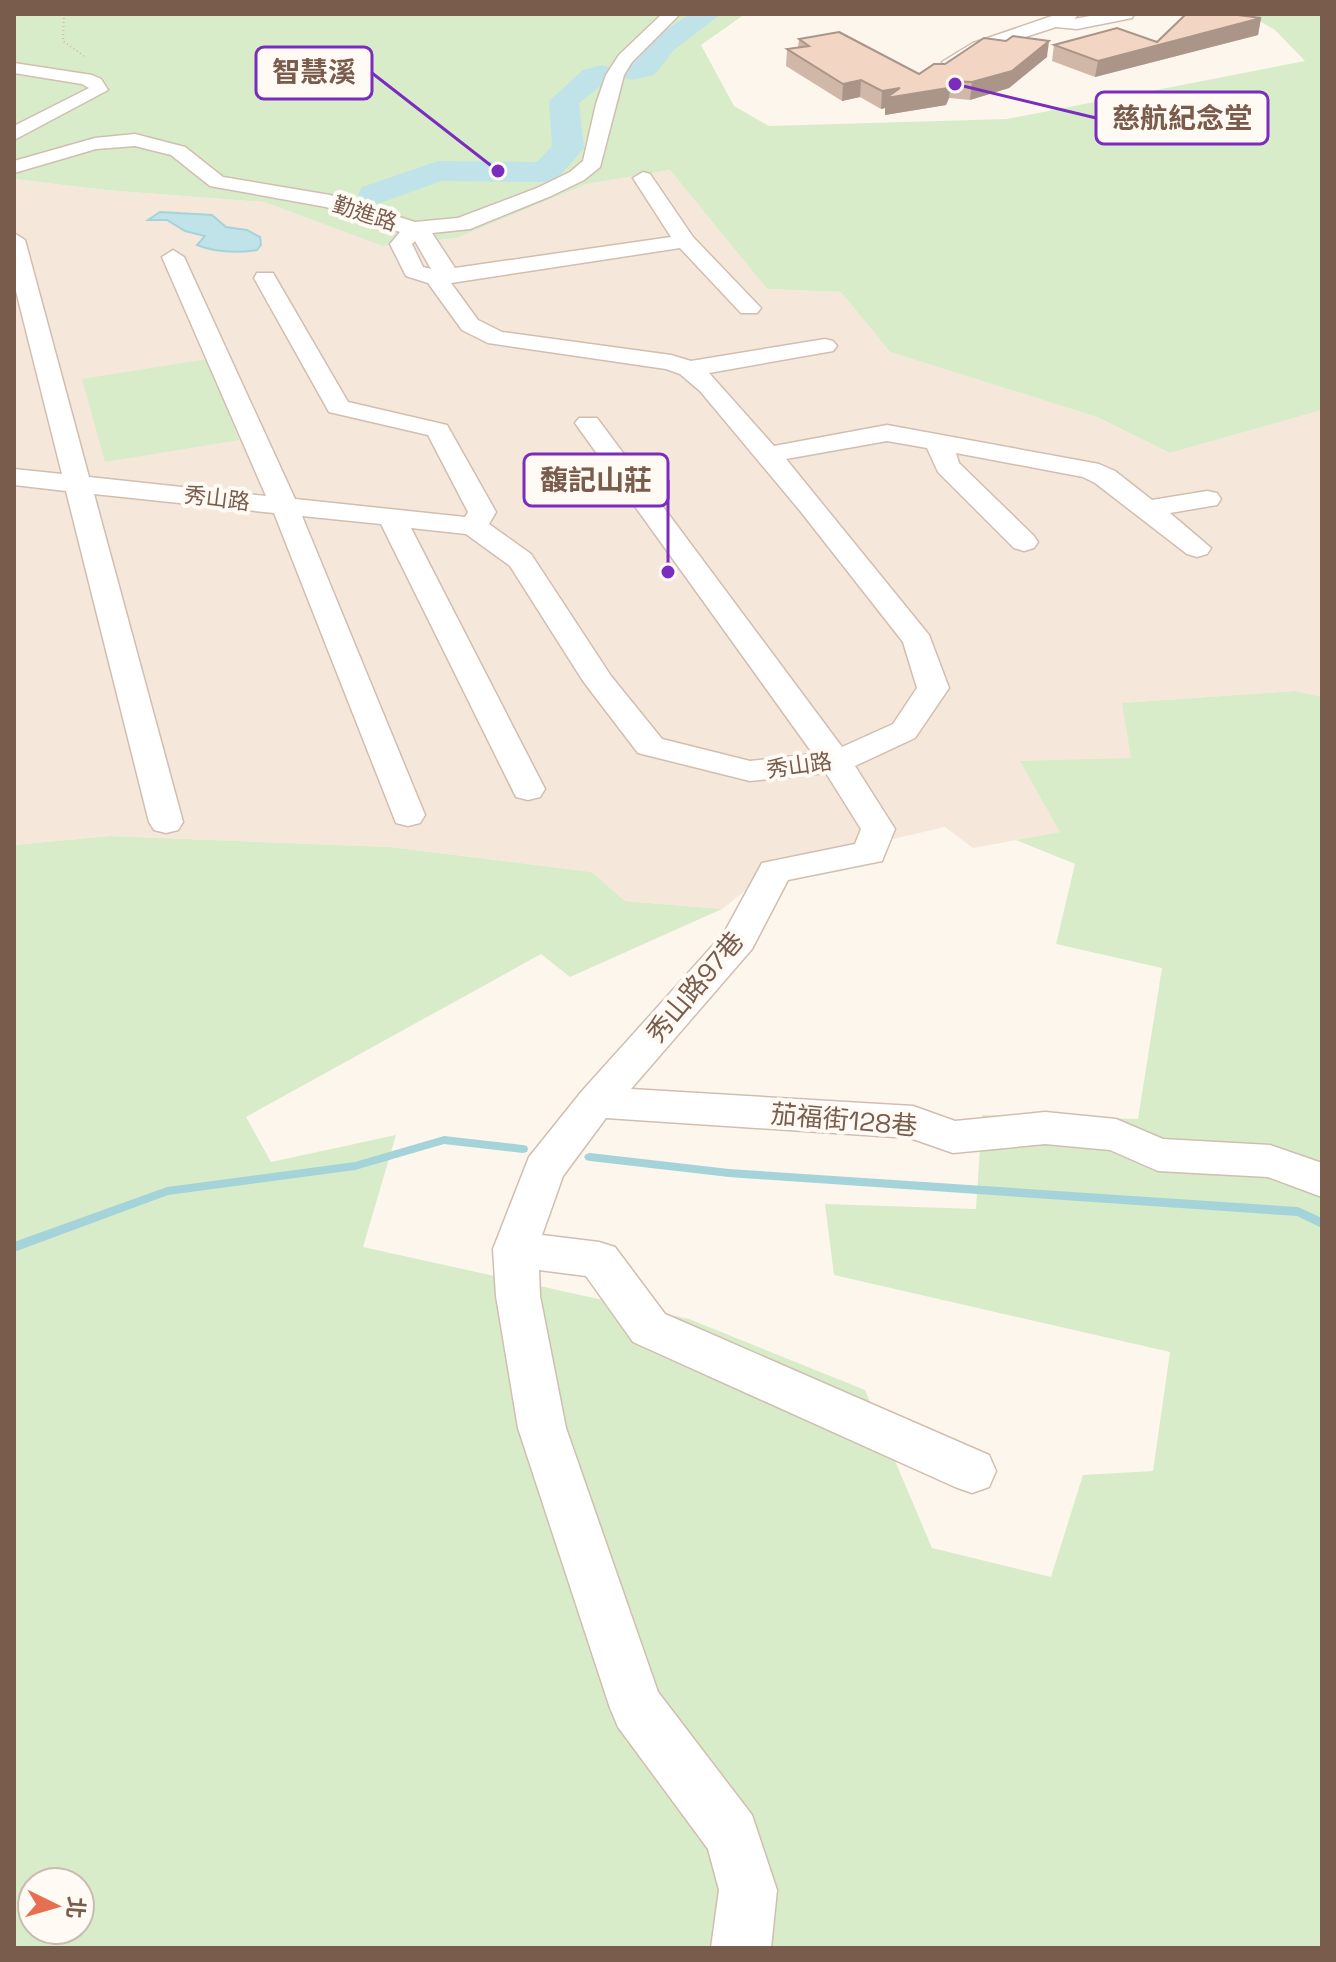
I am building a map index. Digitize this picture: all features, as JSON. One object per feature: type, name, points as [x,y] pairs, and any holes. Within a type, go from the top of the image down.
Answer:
[{"type":"street","name":"勤進路","points":[[14,167],[99,141],[134,141],[162,145],[182,153],[204,175],[217,182],[330,201],[413,229],[462,224],[544,192],[577,176],[593,163],[605,104],[615,75],[625,59],[672,14]]},
{"type":"street","points":[[1067,16],[1062,24],[1126,14]]},
{"type":"street","points":[[936,74],[961,54],[1067,16]]},
{"type":"street","points":[[14,68],[86,79],[98,86],[99,90],[14,134]]},
{"type":"street","points":[[643,178],[685,241],[749,308]]},
{"type":"street","name":"秀山路","points":[[14,477],[474,526],[521,560],[599,681],[650,746],[750,771],[836,762],[904,731],[933,688],[918,641],[709,386],[689,369],[671,362],[496,338],[470,325],[436,278],[414,271],[401,244],[413,229]]},
{"type":"street","points":[[14,240],[166,822]]},
{"type":"street","points":[[436,278],[685,241]]},
{"type":"street","points":[[173,257],[285,507],[408,815]]},
{"type":"street","points":[[265,278],[338,407],[438,430],[482,512],[474,526]]},
{"type":"street","points":[[689,369],[825,346]]},
{"type":"street","points":[[588,423],[836,762]]},
{"type":"street","points":[[767,455],[887,433],[1090,470],[1105,477],[1197,548]]},
{"type":"street","points":[[938,441],[947,466],[1024,542]]},
{"type":"street","points":[[1147,509],[1207,499]]},
{"type":"street","points":[[392,518],[528,789]]},
{"type":"street","name":"秀山路97巷","points":[[596,1102],[739,940],[775,871],[870,853],[878,829],[836,762]]},
{"type":"street","points":[[596,1102],[544,1169],[515,1249],[518,1296],[542,1428],[637,1708],[732,1835],[748,1890],[741,1948]]},
{"type":"street","name":"茄福街128巷","points":[[596,1102],[913,1122],[953,1137],[1045,1128],[1116,1135],[1158,1155],[1270,1161],[1322,1180]]},
{"type":"street","points":[[515,1249],[599,1260],[649,1328],[972,1471]]},
{"type":"path","points":[[64,14],[63,41],[107,76],[98,86]]},
{"type":"shaded area","points":[[670,170],[767,289],[841,292],[890,352],[1097,417],[1170,453],[1322,410],[1322,697],[1295,691],[1123,703],[1132,758],[1061,832],[973,848],[945,827],[854,848],[755,883],[722,909],[625,901],[592,872],[391,847],[109,836],[14,845],[14,179],[105,190],[264,202],[384,246],[457,238],[587,184]]},
{"type":"green space","points":[[14,14],[745,14],[701,45],[734,106],[769,126],[1007,119],[1305,61],[1275,30],[1248,14],[1322,14],[1322,410],[1170,453],[1097,417],[890,352],[841,292],[767,289],[670,170],[587,184],[457,238],[383,246],[264,202],[105,190],[14,179]]},
{"type":"green space","points":[[207,359],[239,440],[105,462],[82,379]]},
{"type":"green space","points":[[1295,691],[1322,697],[1322,1948],[14,1948],[14,845],[109,836],[391,847],[592,872],[625,901],[722,909],[570,977],[541,954],[246,1117],[271,1162],[396,1135],[363,1247],[689,1319],[865,1390],[932,1548],[1051,1577],[1083,1475],[1153,1471],[1170,1352],[834,1275],[825,1204],[976,1209],[982,1115],[1138,1119],[1162,968],[1056,944],[1075,864],[1016,840],[1060,832],[1020,761],[1131,758],[1122,703]]},
{"type":"water","points":[[160,212],[212,215],[226,227],[247,230],[260,237],[261,245],[257,250],[242,252],[204,248],[197,245],[205,236],[185,231],[167,220],[148,220]]},
{"type":"building","points":[[1186,14],[1261,18],[1098,61],[1054,45],[1117,28],[1157,42]]},
{"type":"building","points":[[839,32],[919,74],[934,64],[945,64],[984,38],[1006,41],[1013,36],[1049,41],[1012,71],[972,82],[951,81],[948,88],[886,98],[900,88],[882,91],[861,80],[843,84],[787,49],[809,46],[799,39]]},
{"type":"waterway","points":[[632,71],[644,69],[664,44],[708,14]]},
{"type":"waterway","points":[[374,194],[438,171],[546,172],[568,148],[564,101],[593,76],[602,74]]},
{"type":"waterway","points":[[14,1247],[167,1191],[355,1166],[444,1140],[523,1149]]},
{"type":"waterway","points":[[590,1157],[729,1173],[1298,1212],[1322,1223]]},
{"type":"place","name":"慈航紀念堂","points":[[955,84]]},
{"type":"place","name":"智慧溪","points":[[498,171]]},
{"type":"place","name":"馥記山莊","points":[[668,572]]}]
